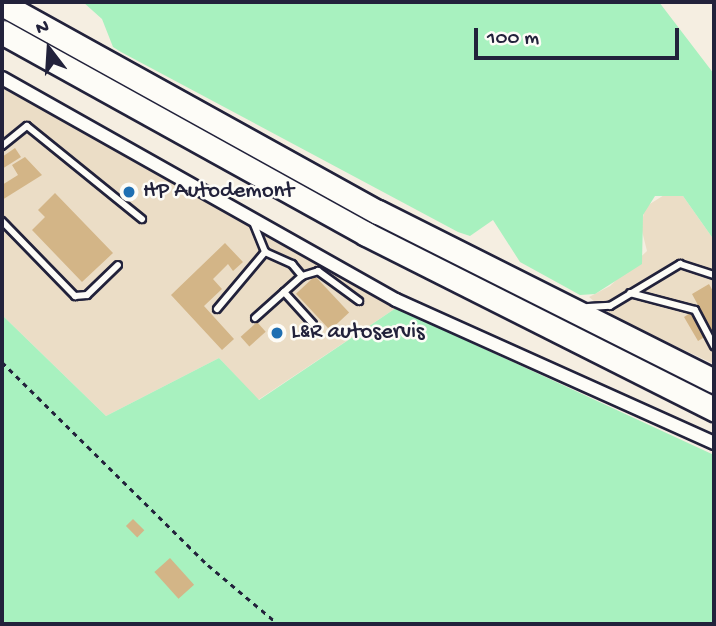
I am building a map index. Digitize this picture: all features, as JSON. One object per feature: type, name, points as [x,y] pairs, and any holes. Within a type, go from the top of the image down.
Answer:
[{"type":"highway","points":[[2,4],[499,275],[714,382]]},
{"type":"highway","points":[[2,32],[355,228],[714,409]]},
{"type":"street","points":[[2,78],[252,216],[396,300],[714,443]]},
{"type":"lane","points":[[2,146],[27,126],[142,219]]},
{"type":"lane","points":[[252,216],[265,252],[292,264],[302,276]]},
{"type":"lane","points":[[2,221],[75,296],[87,295],[118,265]]},
{"type":"lane","points":[[217,309],[265,252]]},
{"type":"lane","points":[[499,275],[596,308],[630,293],[680,264],[714,275]]},
{"type":"lane","points":[[255,317],[302,276],[317,271],[359,300]]},
{"type":"lane","points":[[284,292],[313,324]]},
{"type":"lane","points":[[630,293],[695,310],[714,346]]},
{"type":"path","points":[[2,362],[208,565],[278,624]]},
{"type":"shaded area","points":[[2,84],[248,220],[396,308],[258,400],[219,358],[106,416],[2,315]]},
{"type":"shaded area","points":[[669,192],[683,196],[714,240],[714,364],[615,318],[589,297],[610,286],[647,251],[641,227],[645,207]]},
{"type":"green space","points":[[83,2],[659,2],[714,74],[714,240],[683,196],[655,196],[643,215],[642,264],[595,294],[580,295],[520,262],[493,220],[470,236],[458,232],[121,52],[113,47],[102,19]]},
{"type":"green space","points":[[396,308],[714,455],[714,624],[2,624],[2,315],[106,416],[219,358],[259,400]]},
{"type":"building","points":[[15,148],[21,157],[2,169],[2,157]]},
{"type":"building","points":[[25,157],[42,175],[2,200],[2,185],[18,175],[12,165]]},
{"type":"building","points":[[55,193],[113,253],[82,282],[32,230],[45,217],[38,210]]},
{"type":"building","points":[[225,243],[243,262],[233,271],[228,264],[213,279],[222,289],[204,306],[234,339],[222,350],[171,295]]},
{"type":"building","points":[[315,276],[349,313],[330,330],[296,294]]},
{"type":"building","points":[[709,284],[714,293],[714,331],[698,341],[684,317],[699,307],[692,294]]},
{"type":"building","points":[[257,322],[266,332],[249,346],[241,337]]},
{"type":"building","points":[[133,519],[144,530],[137,537],[126,526]]},
{"type":"building","points":[[170,558],[194,585],[178,599],[154,572]]},
{"type":"place","name":"HP Autodemont","points":[[129,192]]},
{"type":"place","name":"L&R autoservis","points":[[277,333]]}]
